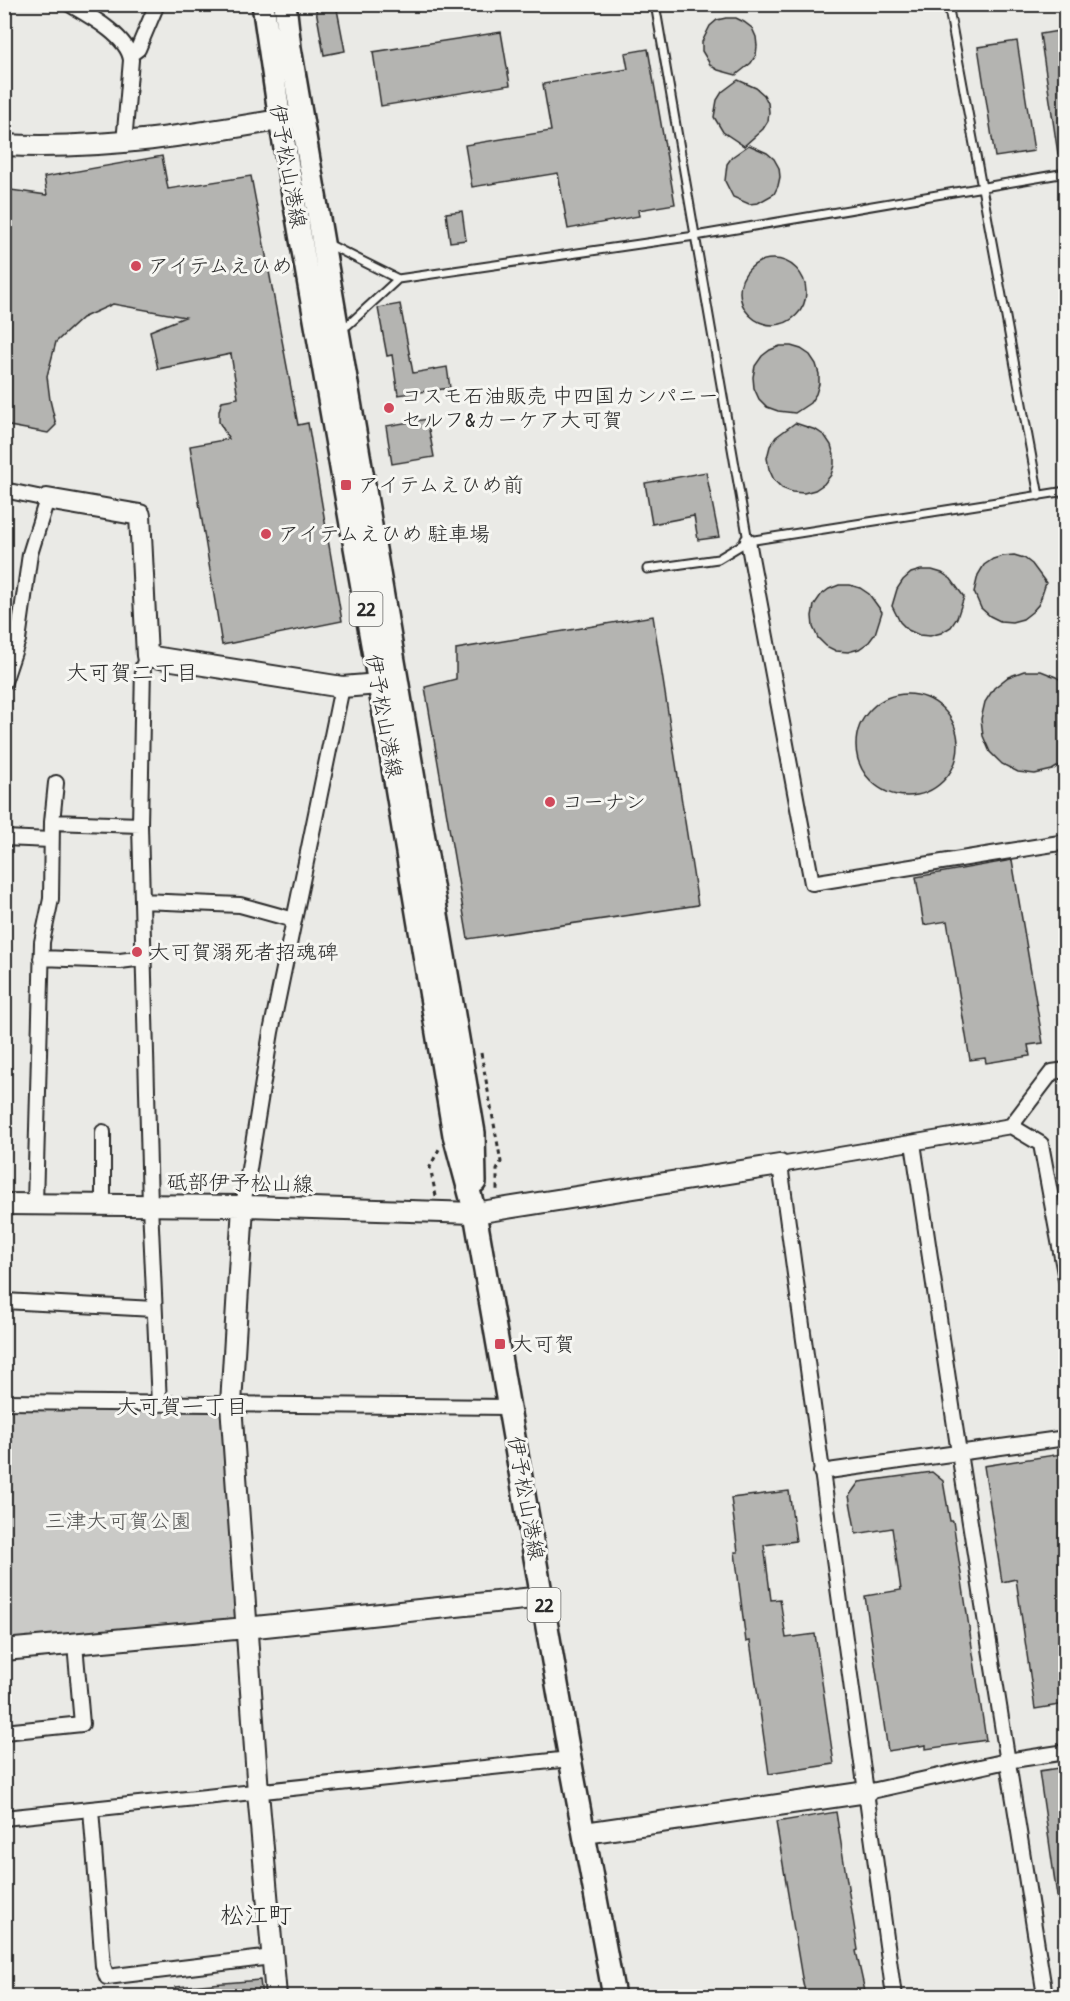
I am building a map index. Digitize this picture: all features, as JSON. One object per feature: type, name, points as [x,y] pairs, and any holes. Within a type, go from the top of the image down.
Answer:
[{"type":"main road","name":"伊予松山港線","points":[[263,4],[280,120],[379,684],[454,1135],[475,1213],[570,1759],[614,1996]]},
{"type":"main road","name":"伊予松山港線","points":[[285,4],[290,48],[337,329],[474,1133],[475,1213]]},
{"type":"street","points":[[69,4],[114,34],[128,47],[130,55],[124,143]]},
{"type":"street","points":[[130,55],[138,50],[157,4]]},
{"type":"street","points":[[4,145],[53,146],[124,143],[302,116]]},
{"type":"street","points":[[4,490],[140,514],[147,656],[143,666],[140,825],[150,1205],[159,1404]]},
{"type":"street","points":[[4,681],[18,640],[30,554],[47,498]]},
{"type":"street","points":[[748,541],[812,883],[1065,842]]},
{"type":"street","points":[[147,656],[342,687],[379,684]]},
{"type":"street","points":[[276,1996],[258,1792],[231,1404],[243,1206],[271,1032],[342,687]]},
{"type":"street","points":[[35,1204],[41,958],[51,899],[51,840],[56,783]]},
{"type":"street","points":[[52,822],[140,825]]},
{"type":"street","points":[[4,838],[51,840]]},
{"type":"street","points":[[142,901],[240,905],[287,918],[293,922]]},
{"type":"street","points":[[41,958],[120,961],[144,958]]},
{"type":"street","points":[[1011,1126],[1052,1072],[1065,1070]]},
{"type":"street","points":[[894,1996],[780,1165],[1011,1126],[1041,1144],[1065,1279]]},
{"type":"street","points":[[103,1132],[103,1205]]},
{"type":"street","points":[[913,1143],[1045,1996]]},
{"type":"street","name":"砥部伊予松山線","points":[[4,1204],[243,1206],[475,1213],[780,1165]]},
{"type":"street","points":[[4,1301],[154,1309]]},
{"type":"street","points":[[4,1402],[510,1407]]},
{"type":"street","points":[[821,1472],[1065,1438]]},
{"type":"street","points":[[4,1650],[543,1597]]},
{"type":"street","points":[[4,1732],[82,1724],[75,1644]]},
{"type":"street","points":[[585,1833],[867,1792],[1008,1761],[1065,1752]]},
{"type":"street","points":[[4,1818],[570,1759]]},
{"type":"street","points":[[91,1809],[103,1965],[107,1977],[272,1957]]},
{"type":"lane","points":[[655,4],[748,541]]},
{"type":"lane","points":[[948,4],[1039,496]]},
{"type":"lane","points":[[337,329],[348,325],[398,279],[695,236],[1065,173]]},
{"type":"lane","points":[[324,242],[398,279]]},
{"type":"lane","points":[[646,569],[718,559],[748,541],[1065,492]]},
{"type":"green space","name":"三津大可賀公園","points":[[5,1406],[227,1409],[241,1622],[5,1645]]},
{"type":"building","points":[[315,4],[336,4],[345,51],[324,55]]},
{"type":"building","points":[[736,18],[744,22],[752,28],[756,37],[756,55],[751,63],[736,75],[711,66],[702,51],[702,42],[710,26],[717,20]]},
{"type":"building","points":[[1065,30],[1065,154],[1058,154],[1040,34]]},
{"type":"building","points":[[501,32],[510,85],[381,106],[373,52]]},
{"type":"building","points":[[1017,41],[1034,151],[995,157],[978,47]]},
{"type":"building","points":[[648,49],[675,204],[638,210],[639,216],[568,229],[558,173],[472,187],[465,145],[551,131],[543,84],[628,69],[625,53]]},
{"type":"building","points":[[738,80],[756,88],[764,95],[769,112],[768,121],[763,129],[744,146],[723,132],[714,117],[717,100],[722,92]]},
{"type":"building","points":[[749,145],[767,153],[774,159],[779,168],[780,177],[774,194],[758,203],[749,204],[733,197],[725,181],[727,164],[732,157]]},
{"type":"building","name":"アイテムえひめ","points":[[162,156],[168,189],[251,176],[298,425],[308,423],[342,621],[222,645],[190,446],[229,439],[219,422],[219,411],[222,401],[238,398],[231,354],[158,369],[150,331],[185,317],[113,304],[82,318],[56,342],[47,376],[56,425],[48,433],[4,425],[4,189],[47,195],[44,177]]},
{"type":"building","points":[[462,211],[466,240],[450,242],[446,213]]},
{"type":"building","points":[[779,259],[797,268],[804,279],[806,292],[804,305],[797,316],[786,323],[767,325],[749,316],[742,305],[740,286],[749,268],[760,261]]},
{"type":"building","points":[[400,304],[413,373],[447,367],[450,388],[398,395],[392,355],[387,356],[378,308]]},
{"type":"building","points":[[780,346],[801,349],[810,355],[819,374],[816,394],[810,403],[795,413],[767,407],[759,399],[754,388],[755,366],[762,356]]},
{"type":"building","points":[[427,419],[434,457],[392,464],[386,426]]},
{"type":"building","points":[[795,423],[816,430],[825,436],[834,455],[831,475],[824,484],[804,493],[782,488],[774,480],[767,458],[770,446],[776,437]]},
{"type":"building","points":[[706,472],[719,537],[698,540],[694,516],[652,524],[645,483]]},
{"type":"building","points":[[1014,555],[1032,564],[1046,583],[1039,604],[1032,612],[1023,619],[1012,622],[1000,621],[981,608],[974,592],[978,575],[984,565],[993,559]]},
{"type":"building","points":[[921,570],[942,573],[951,579],[964,597],[957,618],[951,627],[930,636],[919,635],[908,630],[900,622],[892,606],[897,589],[903,580],[911,573]]},
{"type":"building","points":[[839,585],[860,588],[869,594],[882,612],[875,634],[869,642],[859,649],[848,652],[836,651],[826,646],[818,638],[813,627],[814,605],[821,595]]},
{"type":"building","name":"コーナン","points":[[653,616],[698,905],[468,939],[425,687],[456,679],[456,649]]},
{"type":"building","points":[[1024,671],[1041,671],[1065,683],[1065,762],[1052,770],[1035,774],[1018,772],[1002,764],[990,752],[983,736],[981,719],[985,702],[994,688],[1008,677]]},
{"type":"building","points":[[907,694],[927,698],[943,709],[954,725],[958,745],[954,765],[943,781],[927,792],[907,796],[887,792],[871,781],[860,765],[856,745],[860,725],[871,709],[887,698]]},
{"type":"building","points":[[1012,860],[1043,1043],[1028,1045],[1030,1056],[986,1063],[985,1058],[970,1060],[947,921],[924,925],[916,877]]},
{"type":"building","points":[[1061,1454],[1065,1481],[1065,1704],[1035,1709],[1016,1579],[1002,1582],[984,1466]]},
{"type":"building","points":[[932,1472],[943,1481],[950,1521],[953,1521],[986,1740],[926,1749],[926,1745],[888,1751],[865,1596],[901,1590],[892,1528],[856,1534],[849,1496],[859,1482]]},
{"type":"building","points":[[789,1491],[796,1541],[764,1545],[771,1600],[780,1599],[786,1638],[815,1634],[834,1764],[769,1774],[750,1641],[746,1642],[731,1498]]},
{"type":"building","points":[[1065,1767],[1065,1902],[1058,1903],[1039,1771]]},
{"type":"building","points":[[836,1812],[858,1950],[856,1951],[866,1996],[806,1996],[776,1822]]},
{"type":"building","points":[[260,1980],[262,1996],[176,1996],[176,1987]]},
{"type":"place","name":"アイテムえひめ","points":[[136,266]]},
{"type":"place","name":"コスモ石油販売 中四国カンパニー セルフ&カーケア大可賀","points":[[389,408]]},
{"type":"place","name":"アイテムえひめ前","points":[[346,485]]},
{"type":"place","name":"アイテムえひめ 駐車場","points":[[266,534]]},
{"type":"place","name":"コーナン","points":[[550,802]]},
{"type":"place","name":"大可賀溺死者招魂碑","points":[[137,952]]},
{"type":"place","name":"大可賀","points":[[500,1344]]},
{"type":"district","name":"大可賀二丁目","points":[[132,672]]},
{"type":"district","name":"大可賀一丁目","points":[[182,1406]]},
{"type":"district","name":"松江町","points":[[256,1915]]}]
